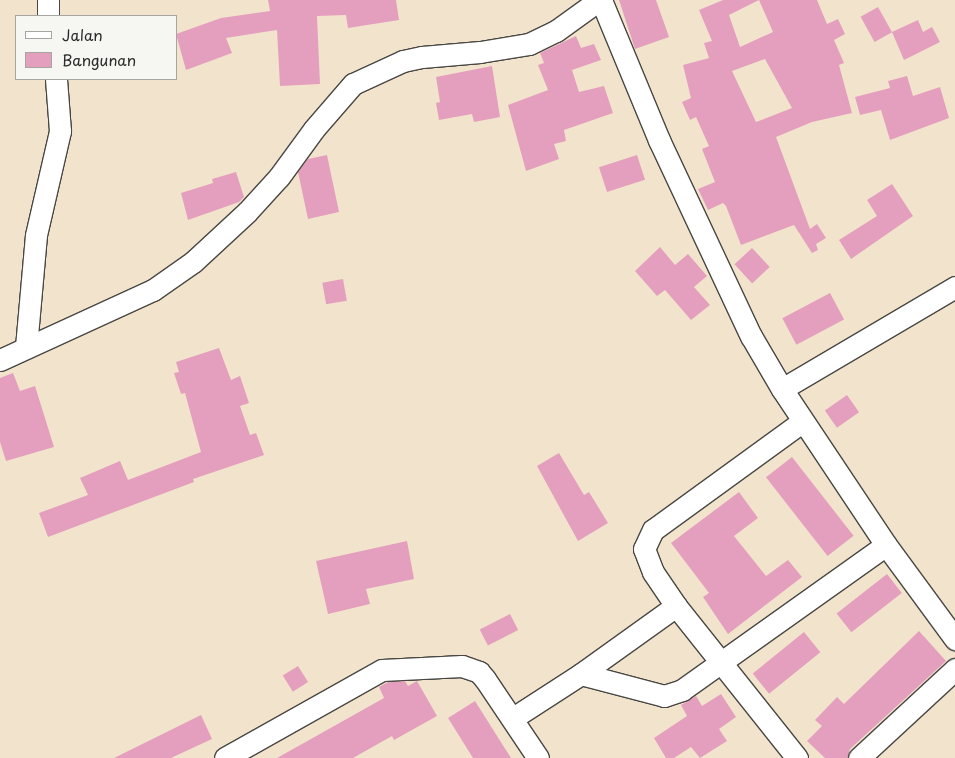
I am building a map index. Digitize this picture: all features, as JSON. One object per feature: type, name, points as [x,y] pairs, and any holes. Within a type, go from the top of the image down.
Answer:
[{"type":"street","points":[[48,0],[48,15]]},
{"type":"street","points":[[0,360],[153,290],[193,262],[272,184],[314,128],[353,84],[404,61],[422,56],[480,52],[529,44],[556,31],[600,0],[659,140],[726,284],[782,389],[886,545],[955,639]]},
{"type":"street","points":[[26,347],[36,235],[60,131],[56,80]]},
{"type":"street","points":[[782,389],[955,287]]},
{"type":"street","points":[[797,758],[676,606],[647,561],[644,549],[653,530],[803,421]]},
{"type":"street","points":[[581,674],[664,696],[682,690],[886,545]]},
{"type":"street","points":[[513,718],[581,674],[676,606]]},
{"type":"street","points":[[225,758],[388,669],[471,668],[485,679],[513,718],[538,758]]},
{"type":"street","points":[[859,758],[955,669]]},
{"type":"building","points":[[268,0],[396,0],[399,20],[348,28],[346,15],[317,16],[320,84],[280,86],[277,30],[226,38],[232,53],[186,70],[178,41],[178,33],[221,18],[270,11]]},
{"type":"building","points":[[619,0],[656,0],[669,37],[635,49]]},
{"type":"building","points":[[723,0],[759,0],[817,0],[827,24],[838,19],[845,34],[834,40],[844,63],[839,65],[852,113],[812,122],[776,137],[810,229],[817,224],[826,238],[816,244],[818,250],[812,253],[794,225],[741,245],[726,206],[723,203],[708,210],[698,189],[715,182],[702,149],[709,146],[696,117],[690,120],[682,102],[691,98],[683,65],[709,58],[704,43],[712,41],[699,10]],"holes":[[[759,0],[773,32],[740,47],[729,15]],[[765,59],[792,108],[756,122],[732,71]]]},
{"type":"building","points":[[878,7],[892,32],[875,42],[861,17]]},
{"type":"building","points":[[918,20],[923,32],[932,27],[940,42],[904,60],[892,32]]},
{"type":"building","points":[[576,36],[581,48],[594,44],[601,60],[572,70],[579,92],[604,86],[613,113],[564,130],[566,141],[554,144],[559,159],[526,171],[508,105],[548,90],[538,65],[544,63],[540,53]]},
{"type":"building","points":[[492,66],[500,117],[474,122],[472,114],[439,120],[436,103],[440,102],[436,77]]},
{"type":"building","points":[[907,76],[913,96],[940,87],[949,118],[890,140],[881,110],[860,115],[855,97],[890,88],[888,81]]},
{"type":"building","points":[[327,155],[339,212],[308,219],[298,172],[308,159]]},
{"type":"building","points":[[637,155],[645,180],[607,192],[599,167]]},
{"type":"building","points":[[236,172],[244,197],[239,202],[188,220],[181,193],[213,183],[212,179]]},
{"type":"building","points":[[892,184],[913,216],[851,259],[839,240],[877,216],[867,200]]},
{"type":"building","points":[[660,247],[675,265],[688,254],[707,276],[694,287],[710,305],[691,320],[665,290],[657,296],[635,271]]},
{"type":"building","points":[[752,248],[770,267],[752,283],[734,264]]},
{"type":"building","points":[[343,279],[347,301],[326,304],[322,283]]},
{"type":"building","points":[[830,293],[844,319],[796,345],[782,318]]},
{"type":"building","points":[[219,348],[231,380],[240,376],[249,403],[240,406],[250,435],[256,433],[264,455],[193,479],[194,482],[48,537],[39,513],[88,495],[80,478],[120,461],[128,480],[201,452],[185,393],[181,394],[174,373],[179,372],[176,362]]},
{"type":"building","points":[[13,373],[20,391],[35,386],[54,447],[6,461],[0,442],[0,378]]},
{"type":"building","points":[[847,395],[859,412],[837,428],[825,410]]},
{"type":"building","points":[[559,453],[584,495],[589,492],[608,523],[578,541],[537,466]]},
{"type":"building","points":[[792,457],[854,536],[828,556],[766,477]]},
{"type":"building","points":[[739,492],[758,518],[734,536],[766,576],[788,560],[802,577],[728,634],[703,597],[709,593],[671,543]]},
{"type":"building","points":[[407,541],[414,579],[366,589],[370,604],[328,614],[316,561]]},
{"type":"building","points":[[887,574],[902,593],[851,632],[837,613]]},
{"type":"building","points":[[510,614],[518,630],[488,645],[480,629]]},
{"type":"building","points":[[919,631],[946,661],[850,749],[847,758],[825,758],[807,741],[822,726],[815,720],[837,697],[844,704]]},
{"type":"building","points":[[804,632],[820,652],[769,694],[753,674]]},
{"type":"building","points":[[298,666],[308,682],[293,692],[283,676]]},
{"type":"building","points":[[405,681],[408,686],[417,681],[437,716],[394,740],[392,736],[353,758],[277,758],[384,698],[379,687],[388,682]]},
{"type":"building","points":[[721,694],[736,717],[719,729],[727,741],[700,758],[691,747],[674,758],[666,758],[654,738],[687,716],[681,705],[696,696],[702,706]]},
{"type":"building","points":[[475,701],[511,758],[473,758],[448,718]]},
{"type":"building","points":[[201,715],[212,739],[171,758],[114,758]]}]
